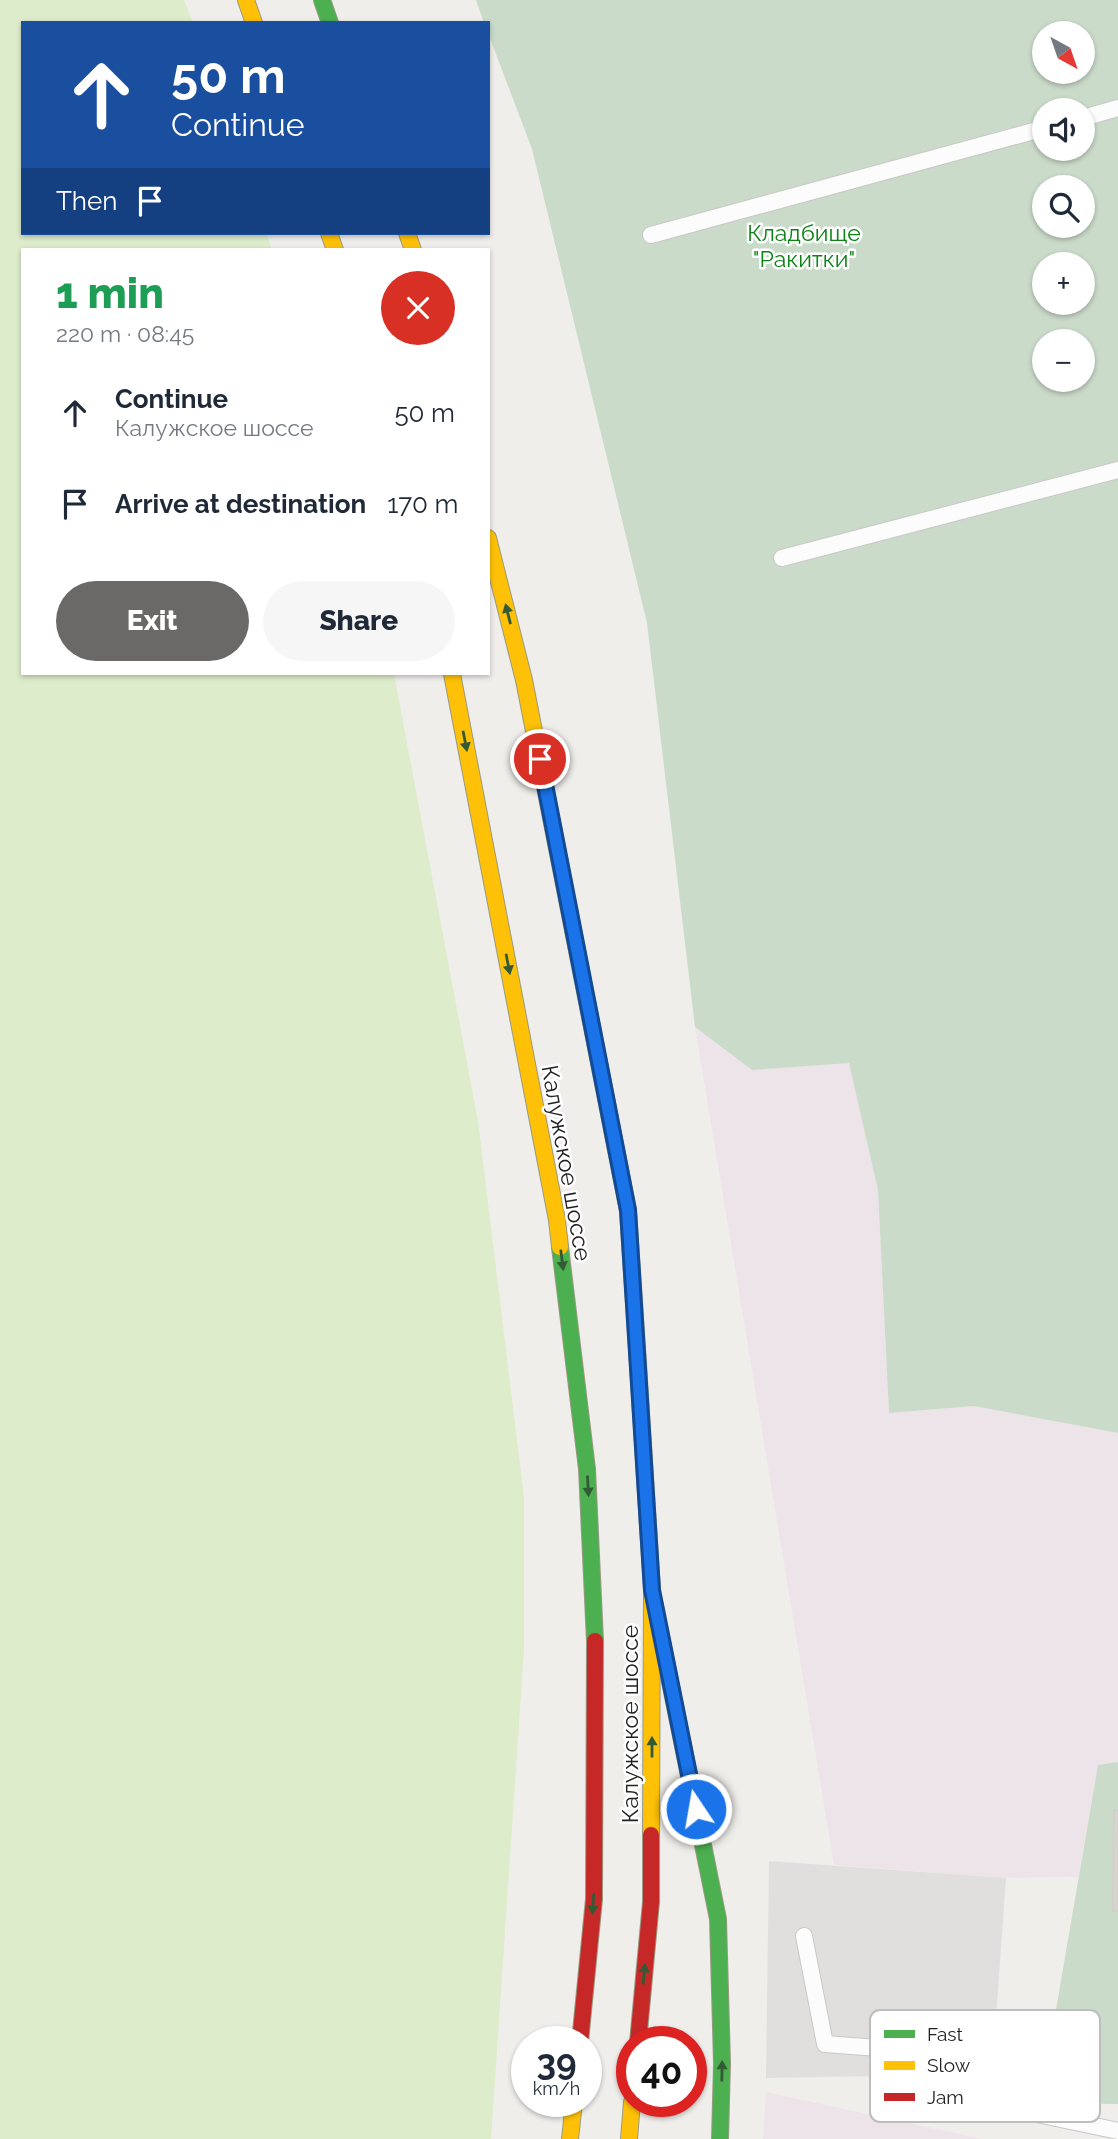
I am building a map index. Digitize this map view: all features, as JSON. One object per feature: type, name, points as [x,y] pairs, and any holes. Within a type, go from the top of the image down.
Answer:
[{"type":"main road","points":[[246,0],[253,21]]},
{"type":"main road","points":[[322,0],[329,21]]},
{"type":"main road","name":"Калужское шоссе","points":[[490,546],[524,680],[628,1210],[652,1590],[651,1902],[639,2026]]},
{"type":"main road","name":"Калужское шоссе","points":[[452,675],[557,1220],[587,1469],[596,1654],[594,1899],[582,2026]]},
{"type":"main road","points":[[652,1590],[718,1919],[722,2063],[720,2139]]},
{"type":"main road","points":[[570,2139],[572,2117]]},
{"type":"main road","points":[[629,2139],[631,2117]]},
{"type":"lane","points":[[1095,115],[1118,108]]},
{"type":"lane","points":[[651,235],[1032,132]]},
{"type":"lane","points":[[782,558],[1118,470]]},
{"type":"lane","points":[[804,1936],[825,2044],[870,2047]]},
{"type":"lane","points":[[1078,2122],[1118,2130]]},
{"type":"shaded area","points":[[695,1027],[752,1070],[849,1062],[878,1190],[889,1413],[974,1406],[1118,1433],[1118,1762],[1098,1766],[1078,1877],[1006,1878],[834,1865]]},
{"type":"shaded area","points":[[769,1861],[1006,1878],[997,2010],[870,2010],[870,2076],[766,2078]]},
{"type":"shaded area","points":[[766,2092],[870,2115],[870,2122],[904,2122],[982,2139],[763,2139]]},
{"type":"green space","points":[[0,0],[184,0],[192,21],[21,21],[21,235],[268,235],[271,248],[21,248],[21,675],[394,675],[478,1121],[524,1497],[524,1650],[491,2139],[0,2139]]},
{"type":"green space","name":"Кладбище \"Ракитки\"","points":[[476,0],[1118,0],[1118,1433],[974,1406],[889,1413],[878,1190],[849,1063],[752,1070],[695,1027],[647,623],[532,149],[490,38],[490,21],[483,21]]},
{"type":"green space","points":[[1118,1762],[1118,2104],[1100,2104],[1100,2010],[1056,2010],[1098,1765]]},
{"type":"building","points":[[1114,1810],[1118,1810],[1118,1911],[1113,1911]]},
{"type":"traffic: fast","points":[[322,0],[329,21]]},
{"type":"traffic: fast","points":[[573,930],[628,1211],[638,1364]]},
{"type":"traffic: fast","points":[[560,1247],[587,1469],[595,1641]]},
{"type":"traffic: fast","points":[[660,1632],[718,1919],[722,2063],[720,2139]]},
{"type":"traffic: slow","points":[[246,0],[253,21]]},
{"type":"traffic: slow","points":[[330,235],[334,248]]},
{"type":"traffic: slow","points":[[408,235],[412,248]]},
{"type":"traffic: slow","points":[[490,546],[524,680],[573,930]]},
{"type":"traffic: slow","points":[[452,675],[560,1247]]},
{"type":"traffic: slow","points":[[638,1364],[652,1590],[651,1835]]},
{"type":"traffic: slow","points":[[570,2139],[572,2117]]},
{"type":"traffic: slow","points":[[629,2139],[631,2117]]},
{"type":"traffic: jam","points":[[582,2026],[594,1899],[595,1641]]},
{"type":"traffic: jam","points":[[639,2026],[651,1902],[651,1835]]},
{"type":"route","points":[[540,759],[628,1210],[652,1590],[696,1809]]}]
